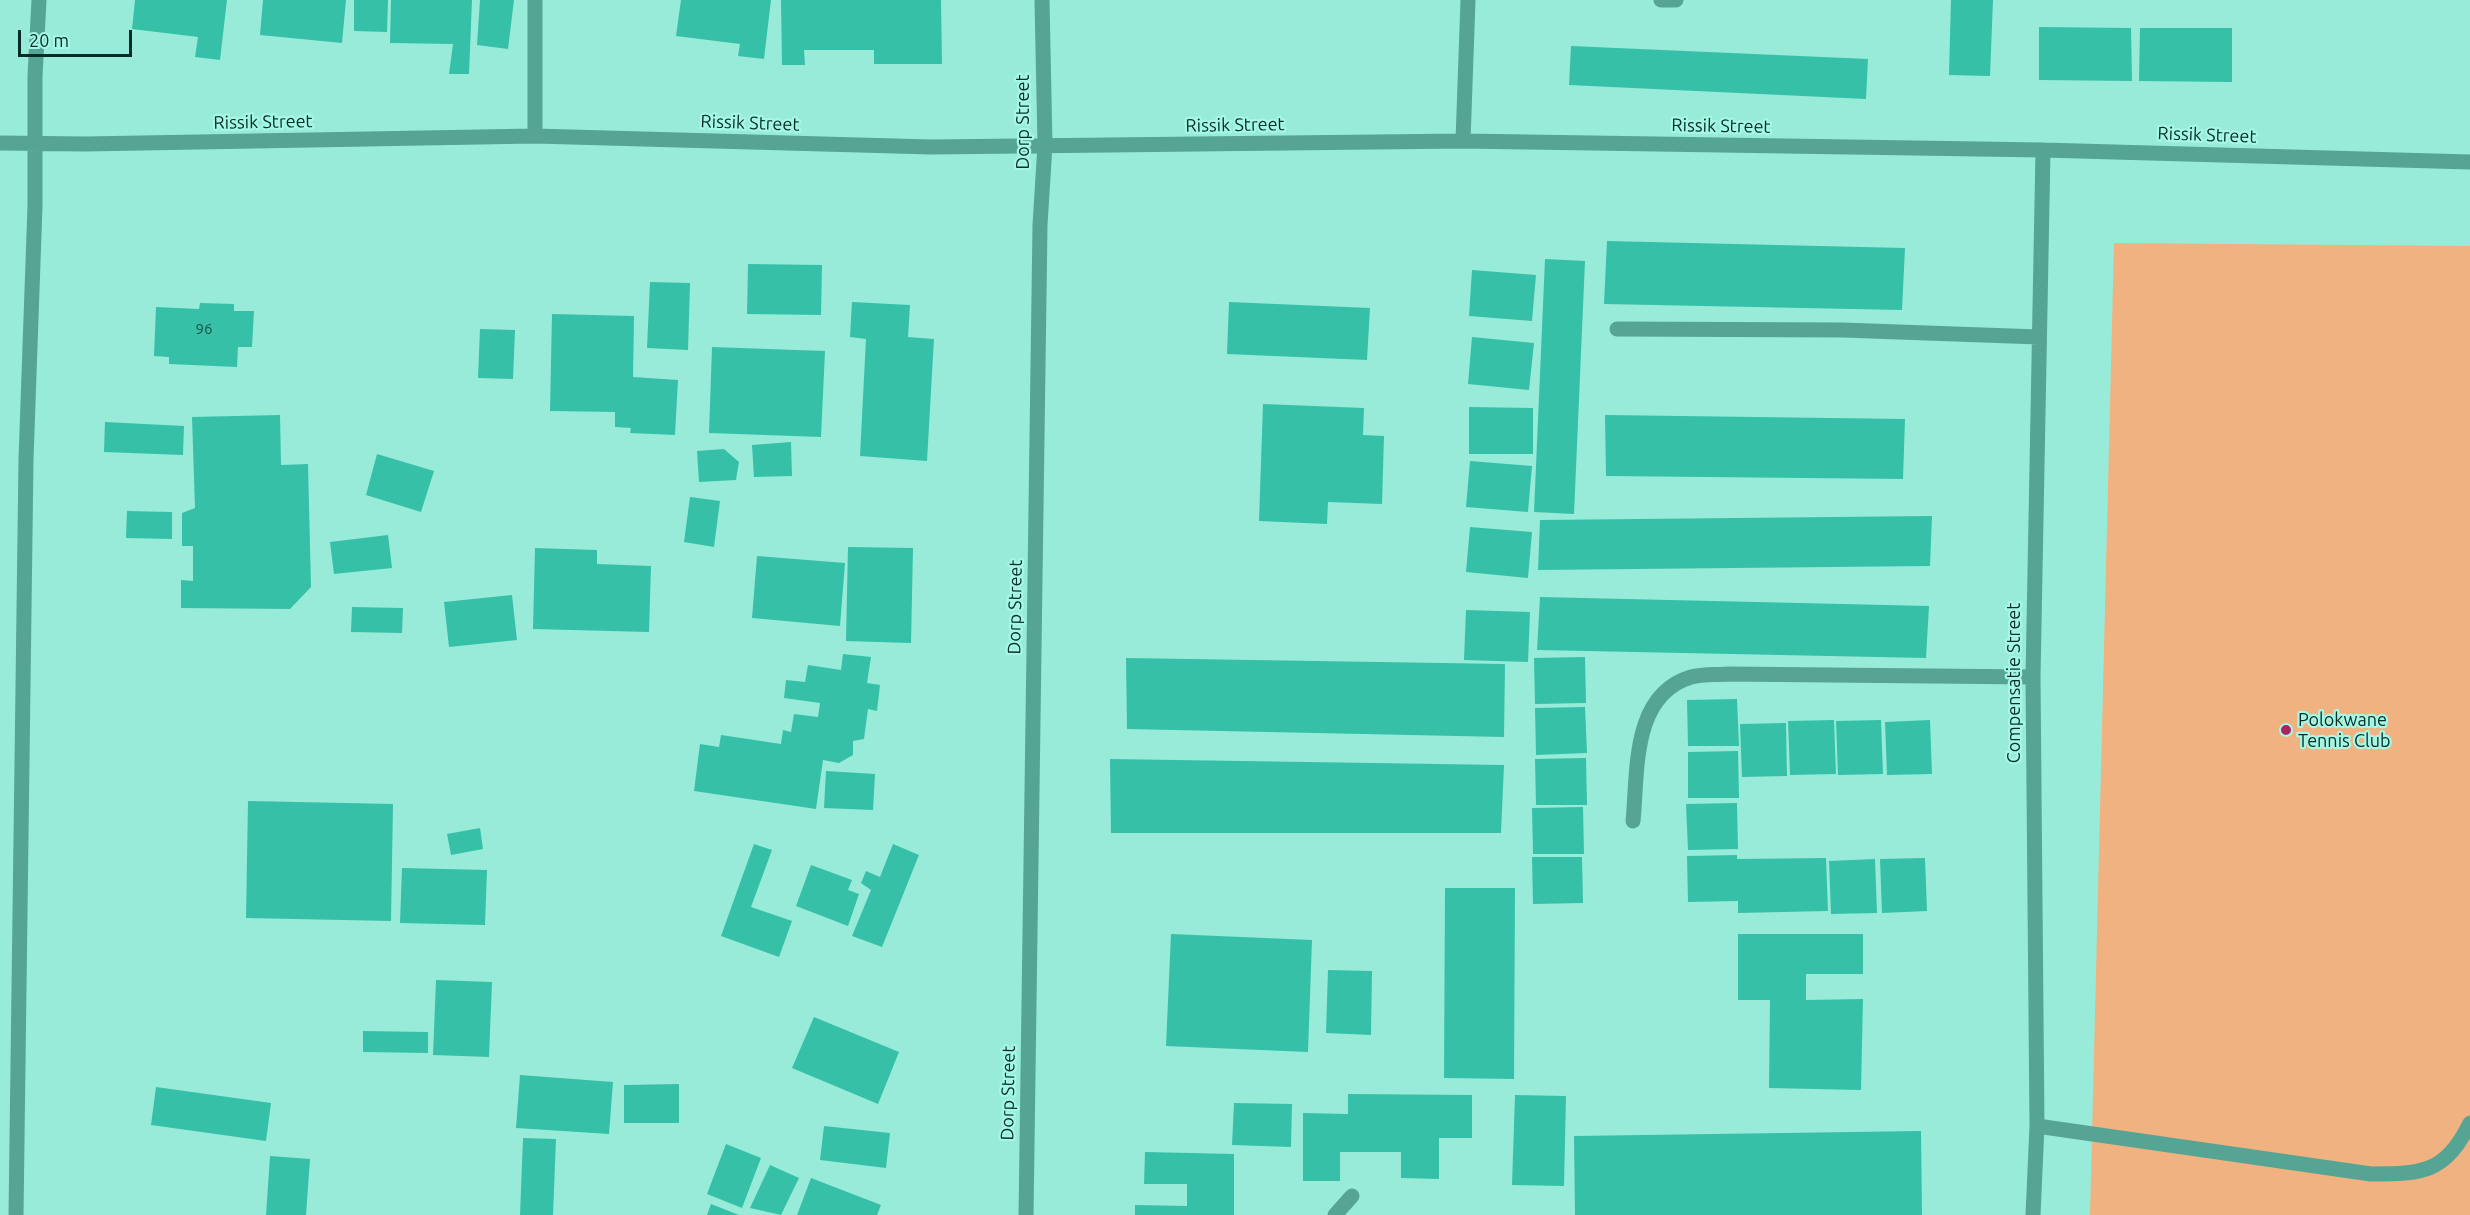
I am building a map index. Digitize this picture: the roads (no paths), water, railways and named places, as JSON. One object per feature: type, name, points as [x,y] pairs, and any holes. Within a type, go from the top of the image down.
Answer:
[{"type":"street","points":[[16,1215],[26,459],[35,218],[34,143],[39,0]]},
{"type":"street","points":[[535,0],[535,136]]},
{"type":"street","name":"Dorp Street","points":[[1026,1215],[1040,249],[1045,145],[1042,0]]},
{"type":"street","points":[[1463,141],[1468,0]]},
{"type":"street","points":[[1661,0],[1676,0]]},
{"type":"street","name":"Rissik Street","points":[[0,143],[535,136],[931,147],[1045,145],[1109,147],[1463,141],[2043,150],[2470,162]]},
{"type":"street","name":"Compensatie Street","points":[[2033,1215],[2037,1126],[2033,677],[2043,150]]},
{"type":"street","points":[[1617,328],[1843,330],[2039,337]]},
{"type":"street","points":[[1633,821],[1642,728],[1651,708],[1667,690],[1690,677],[1728,674],[2033,677]]},
{"type":"street","points":[[2037,1126],[2361,1173],[2405,1174],[2435,1168],[2462,1140],[2470,1123]]},
{"type":"street","points":[[1335,1215],[1352,1196]]},
{"type":"place","name":"Polokwane Tennis Club","points":[[2286,730]]}]
